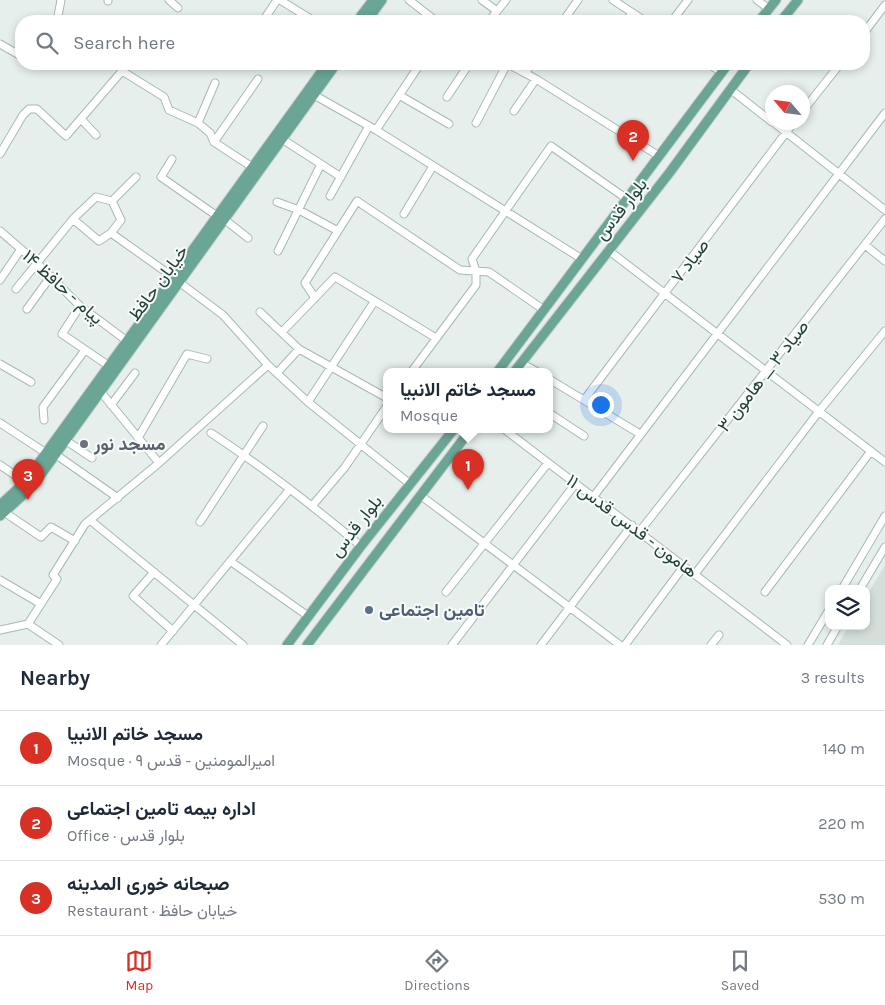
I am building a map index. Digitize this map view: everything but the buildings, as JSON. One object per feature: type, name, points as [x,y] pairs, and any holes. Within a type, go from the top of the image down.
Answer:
[{"type":"main road","points":[[362,15],[373,0]]},
{"type":"main road","points":[[371,15],[382,0]]},
{"type":"main road","points":[[764,15],[776,0]]},
{"type":"main road","points":[[786,15],[798,0]]},
{"type":"main road","name":"خیابان حافظ","points":[[221,217],[252,167],[323,70]]},
{"type":"main road","name":"خیابان حافظ","points":[[1,511],[50,453],[65,440],[176,279],[332,70]]},
{"type":"main road","name":"بلوار قدس","points":[[516,368],[670,172],[744,70]]},
{"type":"main road","name":"بلوار قدس","points":[[500,368],[722,72]]},
{"type":"main road","name":"خیابان حافظ","points":[[1,511],[32,486],[50,453],[109,366],[176,279]]},
{"type":"main road","name":"بلوار قدس","points":[[286,645],[361,546],[451,433]]},
{"type":"main road","name":"بلوار قدس","points":[[307,645],[467,433]]},
{"type":"street","points":[[58,15],[61,0]]},
{"type":"street","points":[[169,0],[178,8]]},
{"type":"street","points":[[267,15],[278,0],[304,15]]},
{"type":"street","points":[[409,0],[428,15]]},
{"type":"street","points":[[482,0],[497,11]]},
{"type":"street","points":[[494,15],[506,0]]},
{"type":"street","points":[[567,15],[578,0]]},
{"type":"street","points":[[613,0],[635,15]]},
{"type":"street","points":[[677,15],[688,0]]},
{"type":"street","points":[[757,0],[769,9]]},
{"type":"street","points":[[870,25],[885,5]]},
{"type":"street","points":[[0,44],[15,53]]},
{"type":"street","points":[[376,130],[416,70]]},
{"type":"street","points":[[447,97],[465,70]]},
{"type":"street","points":[[476,122],[504,70]]},
{"type":"street","points":[[519,70],[659,156]]},
{"type":"street","points":[[810,102],[835,70]]},
{"type":"street","points":[[0,154],[23,115],[29,109],[37,109],[66,136],[82,120],[122,71],[164,97],[169,110],[198,123],[210,133],[214,142],[252,167]]},
{"type":"street","points":[[214,142],[258,79]]},
{"type":"street","points":[[514,111],[536,79]]},
{"type":"street","points":[[198,123],[215,83]]},
{"type":"street","points":[[730,89],[765,116]]},
{"type":"street","points":[[314,95],[376,130],[582,259]]},
{"type":"street","points":[[399,95],[450,124]]},
{"type":"street","points":[[594,496],[885,113]]},
{"type":"street","points":[[82,120],[96,135]]},
{"type":"street","points":[[330,196],[369,126]]},
{"type":"street","points":[[782,130],[885,210]]},
{"type":"street","name":"صیاد ۷","points":[[584,400],[788,130]]},
{"type":"street","points":[[282,139],[341,176]]},
{"type":"street","points":[[415,368],[476,286],[476,271],[472,259],[552,146],[626,199]]},
{"type":"street","points":[[172,158],[161,176],[248,238]]},
{"type":"street","points":[[278,251],[321,164]]},
{"type":"street","points":[[404,214],[433,166]]},
{"type":"street","points":[[112,201],[136,177]]},
{"type":"street","points":[[16,289],[36,262],[73,219],[96,197],[112,201]]},
{"type":"street","points":[[73,219],[100,241],[111,233],[121,220],[112,201]]},
{"type":"street","points":[[315,298],[305,284],[357,201],[460,270],[489,272],[544,310]]},
{"type":"street","points":[[277,202],[299,210],[338,231]]},
{"type":"street","name":"صیاد ۳ _ هامون ۳","points":[[640,531],[885,220]]},
{"type":"street","name":"پیام - حافظ ۱۴","points":[[0,231],[51,276],[80,306],[127,341]]},
{"type":"street","points":[[111,233],[223,315],[268,365],[308,402],[410,484]]},
{"type":"street","points":[[866,245],[885,261]]},
{"type":"street","points":[[0,280],[21,249]]},
{"type":"street","points":[[608,250],[820,410],[885,462]]},
{"type":"street","points":[[27,309],[51,276]]},
{"type":"street","points":[[282,332],[335,278],[436,338]]},
{"type":"street","points":[[308,402],[374,302]]},
{"type":"street","points":[[80,306],[62,334],[109,366]]},
{"type":"street","points":[[260,312],[299,348],[383,396]]},
{"type":"street","points":[[695,574],[820,410],[885,331]]},
{"type":"street","points":[[277,373],[299,348]]},
{"type":"street","points":[[44,420],[43,407],[85,350]]},
{"type":"street","points":[[138,438],[187,354],[207,359]]},
{"type":"street","points":[[521,362],[531,368]]},
{"type":"street","points":[[0,364],[31,382]]},
{"type":"street","points":[[0,630],[28,624],[57,579],[53,575],[74,541],[90,520],[159,463],[268,365]]},
{"type":"street","points":[[111,405],[135,373]]},
{"type":"street","points":[[553,381],[640,434]]},
{"type":"street","points":[[100,391],[159,463]]},
{"type":"street","points":[[312,506],[360,445],[383,412]]},
{"type":"street","points":[[553,416],[584,436]]},
{"type":"street","points":[[0,423],[50,453],[118,498]]},
{"type":"street","points":[[200,522],[263,426]]},
{"type":"street","name":"هامون - قدس قدس ۱۱","points":[[509,433],[787,645]]},
{"type":"street","points":[[211,434],[243,454],[290,489],[361,546]]},
{"type":"street","points":[[65,440],[92,458]]},
{"type":"street","points":[[765,592],[871,451]]},
{"type":"street","points":[[446,592],[548,462]]},
{"type":"street","points":[[0,465],[25,482]]},
{"type":"street","points":[[452,645],[576,483]]},
{"type":"street","points":[[161,645],[290,489]]},
{"type":"street","points":[[420,495],[620,645]]},
{"type":"street","points":[[1,511],[41,537],[51,527],[74,541]]},
{"type":"street","points":[[844,585],[885,516]]},
{"type":"street","points":[[90,520],[243,645]]},
{"type":"street","points":[[541,645],[632,525]]},
{"type":"street","points":[[862,585],[885,547]]},
{"type":"street","points":[[230,561],[308,616]]},
{"type":"street","points":[[625,645],[684,566]]},
{"type":"street","points":[[154,572],[133,596],[173,631]]},
{"type":"street","points":[[0,580],[41,604]]},
{"type":"street","points":[[808,645],[825,617]]},
{"type":"street","points":[[28,624],[59,645]]},
{"type":"street","points":[[827,645],[836,630]]},
{"type":"street","points":[[711,645],[718,636]]},
{"type":"shaded area","points":[[885,565],[885,645],[838,645],[847,630],[870,630],[870,590]]},
{"type":"place","name":"اداره بیمه تامین اجتماعی","points":[[633,161]]},
{"type":"place","name":"مسجد نور","points":[[84,444]]},
{"type":"place","name":"مسجد خاتم الانبیا","points":[[468,490]]},
{"type":"place","name":"صبحانه خوری المدینه","points":[[28,500]]},
{"type":"place","name":"تامین اجتماعی","points":[[369,610]]}]
